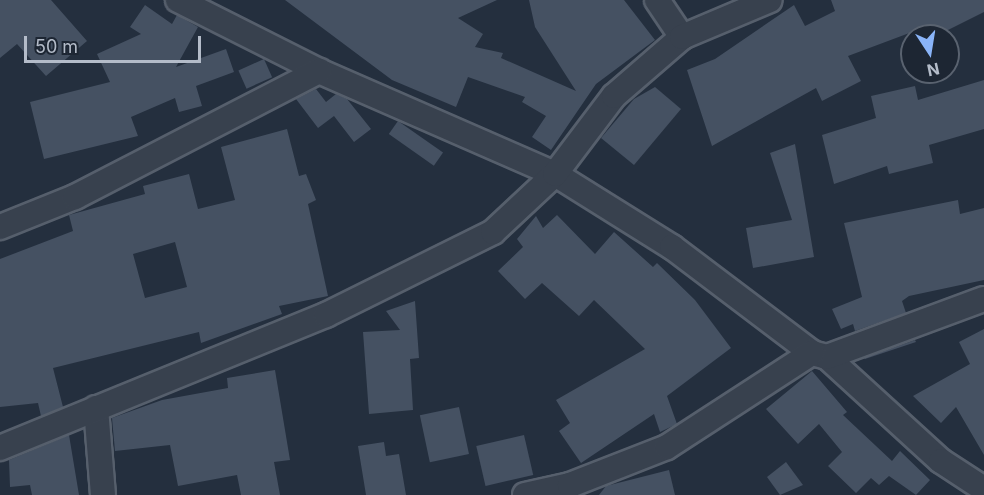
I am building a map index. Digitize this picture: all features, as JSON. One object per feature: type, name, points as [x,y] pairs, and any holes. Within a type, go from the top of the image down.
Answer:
[{"type":"street","points":[[657,0],[682,37]]},
{"type":"street","points":[[0,448],[410,278],[493,232],[555,174],[614,96],[682,37],[770,0]]},
{"type":"street","points":[[184,1],[319,71],[555,174],[672,247],[820,355],[941,461],[980,491]]},
{"type":"street","points":[[0,227],[75,197],[319,71]]},
{"type":"street","points":[[525,495],[570,490],[668,447],[820,355],[984,299]]},
{"type":"street","points":[[96,408],[103,495]]},
{"type":"building","points":[[0,0],[51,0],[87,41],[46,76],[17,44],[0,58]]},
{"type":"building","points":[[285,0],[497,0],[458,18],[483,34],[475,47],[503,53],[501,58],[576,91],[535,27],[529,0],[624,0],[655,40],[596,84],[551,150],[532,137],[546,116],[522,102],[525,97],[468,77],[456,107],[392,80]]},
{"type":"building","points":[[831,0],[984,0],[984,12],[960,24],[900,24],[900,36],[848,56],[861,81],[822,101],[816,88],[712,146],[687,70],[715,59],[794,5],[805,26],[835,11]]},
{"type":"building","points":[[145,5],[172,24],[177,15],[198,27],[176,67],[226,49],[234,72],[196,86],[202,106],[179,112],[175,98],[131,117],[138,136],[44,159],[30,102],[110,82],[97,54],[141,34],[130,27]]},
{"type":"building","points":[[264,59],[272,77],[247,89],[238,70]]},
{"type":"building","points":[[984,80],[984,129],[929,145],[933,163],[889,174],[887,166],[834,184],[822,135],[876,118],[871,96],[915,86],[918,100]]},
{"type":"building","points":[[655,87],[681,109],[634,165],[601,138],[634,99]]},
{"type":"building","points":[[316,89],[326,102],[336,94],[347,99],[371,129],[354,142],[334,116],[318,128],[296,99]]},
{"type":"building","points":[[398,121],[443,153],[434,166],[389,134]]},
{"type":"building","points":[[287,129],[299,176],[306,174],[316,200],[308,204],[328,296],[279,306],[282,314],[201,343],[199,332],[53,368],[63,407],[41,416],[38,403],[0,407],[0,259],[73,231],[69,215],[145,194],[143,186],[189,174],[198,209],[235,200],[221,147]],"holes":[[[175,242],[187,287],[145,298],[133,254]]]},
{"type":"building","points":[[795,144],[814,257],[753,268],[746,228],[792,220],[770,153]]},
{"type":"building","points":[[958,200],[960,214],[984,208],[984,280],[909,296],[902,301],[906,313],[855,331],[853,324],[841,329],[832,309],[862,297],[844,223]]},
{"type":"building","points":[[557,215],[595,254],[614,232],[653,267],[657,263],[695,300],[731,348],[667,396],[677,424],[660,432],[654,414],[581,463],[559,431],[570,423],[556,400],[645,349],[594,300],[579,316],[542,283],[525,299],[498,271],[523,247],[517,239],[536,216],[543,228]]},
{"type":"building","points":[[415,301],[419,358],[410,359],[413,410],[369,414],[363,332],[400,330],[386,311]]},
{"type":"building","points":[[984,329],[984,455],[956,407],[941,423],[913,396],[970,364],[959,342]]},
{"type":"building","points":[[915,340],[916,342],[864,358]]},
{"type":"building","points":[[275,370],[290,460],[274,462],[280,495],[241,495],[237,475],[178,486],[170,445],[115,451],[112,418],[162,400],[228,388],[227,378]]},
{"type":"building","points":[[812,371],[847,412],[843,415],[892,461],[900,451],[930,480],[916,495],[889,476],[879,485],[871,478],[856,493],[828,466],[842,452],[819,424],[798,444],[766,409]]},
{"type":"building","points":[[459,407],[469,454],[430,462],[420,415]]},
{"type":"building","points":[[69,435],[79,495],[32,495],[30,485],[10,487],[9,460]]},
{"type":"building","points":[[524,435],[533,475],[485,486],[476,446]]},
{"type":"building","points":[[384,442],[386,456],[399,454],[406,495],[366,495],[358,446]]},
{"type":"building","points":[[786,462],[803,485],[780,495],[767,477]]},
{"type":"building","points":[[669,470],[675,495],[599,495],[606,486]]}]
